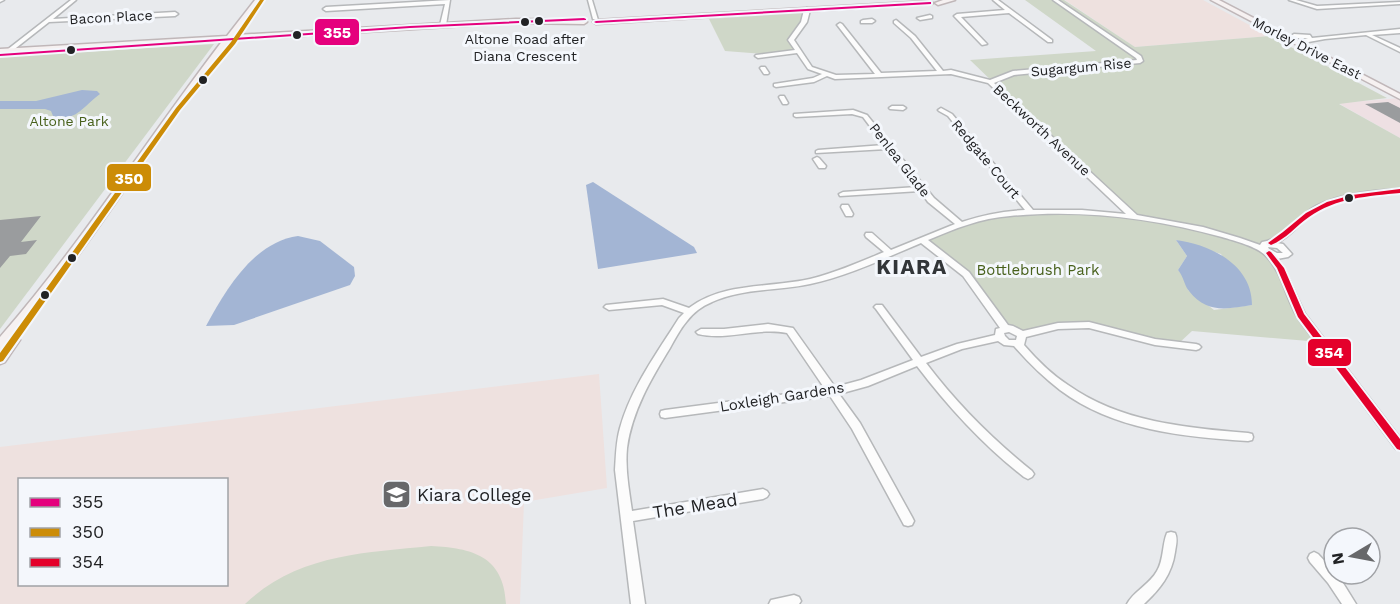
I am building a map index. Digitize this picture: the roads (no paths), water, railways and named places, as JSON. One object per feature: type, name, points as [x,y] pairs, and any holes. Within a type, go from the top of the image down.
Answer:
[{"type":"main road","points":[[0,359],[44,294],[178,109],[189,90],[232,39],[260,0]]},
{"type":"main road","points":[[4,53],[443,25],[591,19],[614,21],[804,12],[952,0]]},
{"type":"main road","name":"Morley Drive East","points":[[1214,0],[1400,97]]},
{"type":"main road","name":"Morley Drive East","points":[[1223,0],[1400,91]]},
{"type":"main road","points":[[0,345],[44,294]]},
{"type":"street","points":[[4,53],[74,0]]},
{"type":"street","points":[[590,0],[591,19]]},
{"type":"street","points":[[995,0],[1050,41]]},
{"type":"street","name":"Sugargum Rise","points":[[990,82],[1013,73],[1140,61],[1139,57],[1055,0]]},
{"type":"street","points":[[1291,0],[1317,8],[1400,3]]},
{"type":"street","points":[[326,9],[447,1],[443,25]]},
{"type":"street","points":[[984,44],[957,16],[1010,11]]},
{"type":"street","points":[[804,12],[804,22],[792,38],[810,68],[825,75]]},
{"type":"street","name":"Bacon Place","points":[[47,21],[175,14]]},
{"type":"street","points":[[920,18],[930,17]]},
{"type":"street","points":[[863,22],[872,21]]},
{"type":"street","points":[[896,22],[913,37],[940,72]]},
{"type":"street","points":[[840,25],[880,76]]},
{"type":"street","points":[[1294,36],[1325,37],[1400,31]]},
{"type":"street","points":[[1366,34],[1400,50]]},
{"type":"street","points":[[1303,41],[1325,37]]},
{"type":"street","points":[[758,56],[798,51]]},
{"type":"street","name":"Beckworth Avenue","points":[[825,75],[843,78],[940,72],[963,73],[990,82],[1117,199],[1130,218]]},
{"type":"street","points":[[776,85],[814,80],[825,75]]},
{"type":"street","points":[[892,108],[903,108]]},
{"type":"street","name":"Redgate Court","points":[[941,110],[950,115],[1029,210]]},
{"type":"street","name":"Penlea Glade","points":[[796,115],[853,112],[863,114],[922,189],[961,225]]},
{"type":"street","points":[[822,166],[818,156],[889,147]]},
{"type":"street","points":[[843,194],[922,189]]},
{"type":"street","points":[[1267,248],[1286,237],[1301,219],[1321,207],[1352,197],[1400,191]]},
{"type":"street","points":[[638,604],[620,451],[622,431],[632,406],[689,311],[703,302],[727,294],[825,278],[991,215],[1029,210],[1177,224],[1286,253]]},
{"type":"street","points":[[869,235],[889,252]]},
{"type":"street","points":[[1280,268],[1286,253],[1286,237]]},
{"type":"street","points":[[922,240],[966,274],[1007,343],[1066,325],[1089,325],[1155,342],[1196,347]]},
{"type":"street","points":[[1267,248],[1280,268],[1301,315],[1400,446]]},
{"type":"street","points":[[609,307],[663,302],[689,311]]},
{"type":"street","points":[[879,307],[918,361],[981,436],[1029,474]]},
{"type":"street","points":[[701,332],[717,334],[778,327],[790,330],[856,426],[908,521]]},
{"type":"street","points":[[1002,332],[1015,329],[1034,363],[1065,388],[1115,416],[1178,432],[1248,437]]},
{"type":"street","name":"Loxleigh Gardens","points":[[665,414],[832,392],[864,383],[918,361],[1002,332]]},
{"type":"street","name":"The Mead","points":[[627,517],[763,494]]},
{"type":"street","points":[[1134,604],[1154,587],[1165,573],[1171,537]]},
{"type":"street","points":[[1314,558],[1333,579],[1349,604]]},
{"type":"street","points":[[776,604],[794,601]]},
{"type":"water","points":[[82,90],[97,91],[100,94],[79,112],[68,117],[53,116],[51,111],[45,109],[0,109],[0,101],[36,101]]},
{"type":"water","points":[[593,182],[694,247],[697,253],[598,269],[586,185]]},
{"type":"water","points":[[298,236],[320,241],[354,267],[355,276],[350,285],[234,325],[206,326],[232,283],[255,257],[282,240]]},
{"type":"water","points":[[1176,240],[1203,247],[1228,259],[1245,279],[1252,305],[1234,308],[1210,307],[1196,298],[1187,289],[1178,270],[1187,256]]},
{"type":"place","name":"Altone Road after Diana Crescent","points":[[525,22]]},
{"type":"place","name":"Kiara College","points":[[396,495]]},
{"type":"district","name":"KIARA","points":[[912,267]]},
{"type":"park label","name":"Altone Park","points":[[69,121]]},
{"type":"park label","name":"Bottlebrush Park","points":[[1038,270]]}]
